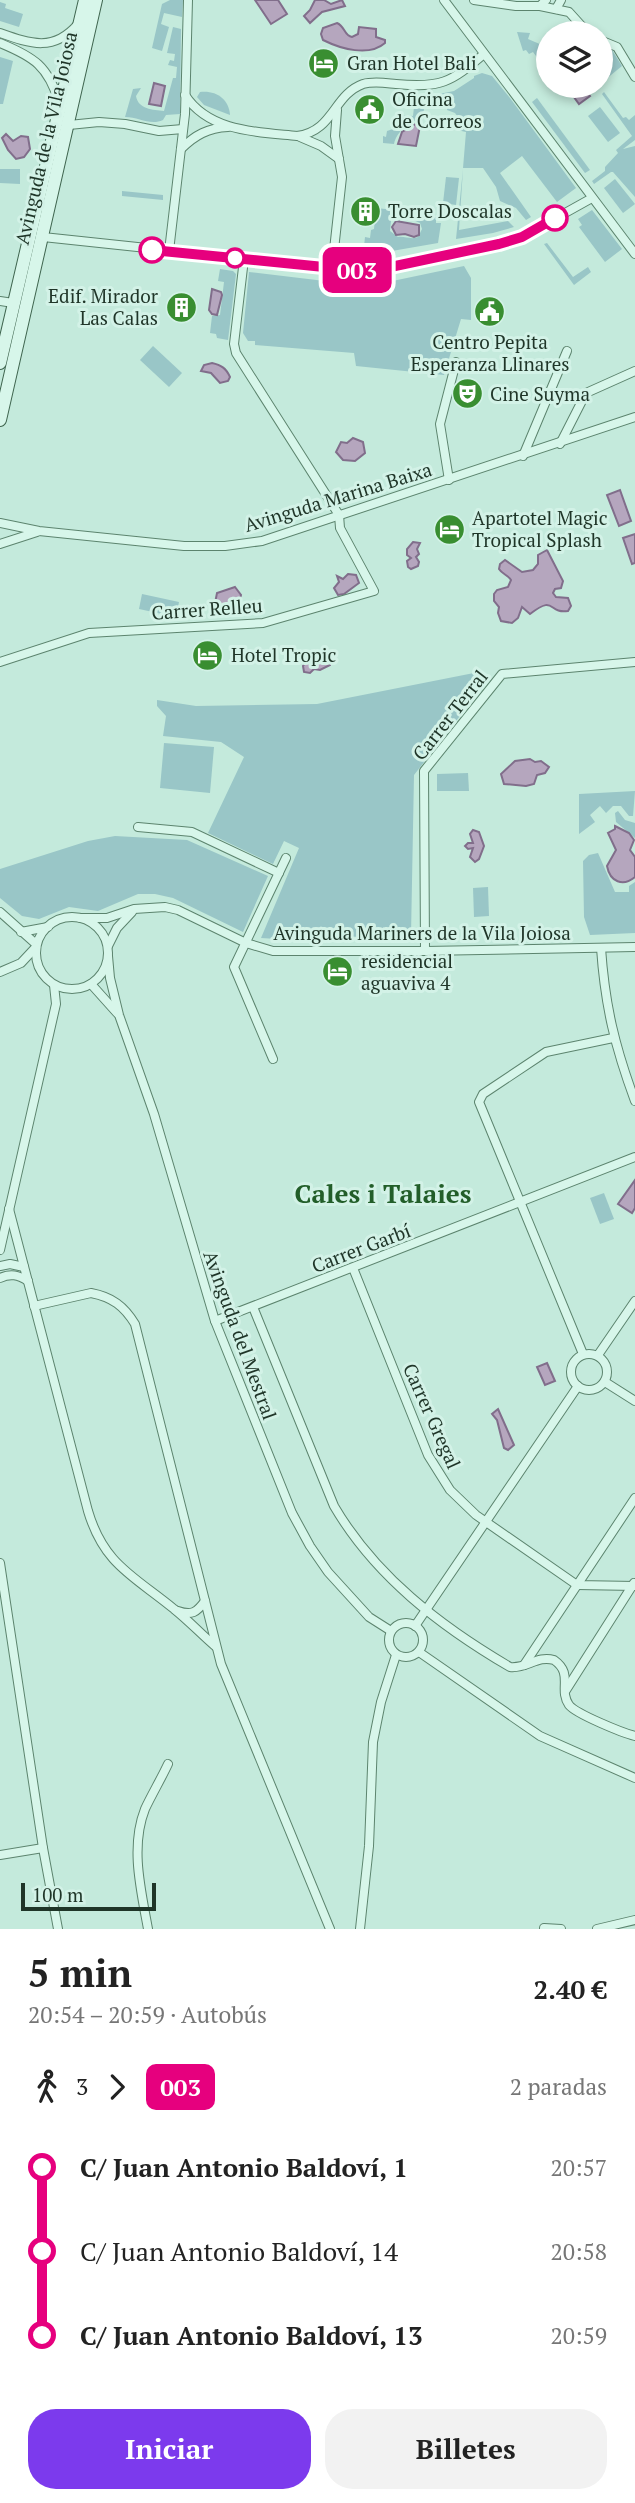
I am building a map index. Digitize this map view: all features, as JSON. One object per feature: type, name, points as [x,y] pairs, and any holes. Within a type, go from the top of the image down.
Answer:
[{"type":"main road","name":"Avinguda de la Vila Joiosa","points":[[0,420],[23,324],[61,106],[85,0]]},
{"type":"main road","name":"Avinguda de la Vila Joiosa","points":[[0,363],[9,319],[6,302],[28,247],[38,233],[69,125],[96,0]]},
{"type":"street","points":[[169,251],[183,129],[188,0]]},
{"type":"street","points":[[444,0],[635,254]]},
{"type":"street","points":[[474,0],[516,6],[543,3],[569,12],[577,21]]},
{"type":"street","points":[[555,9],[561,0]]},
{"type":"street","points":[[0,33],[40,44],[70,34],[80,22]]},
{"type":"street","points":[[0,43],[30,56],[45,70],[61,106]]},
{"type":"street","points":[[613,45],[617,47],[635,77]]},
{"type":"street","points":[[297,136],[319,128],[350,92],[366,83],[438,85],[462,72],[484,54]]},
{"type":"street","points":[[185,95],[201,114],[231,127],[297,136],[321,146],[339,159]]},
{"type":"street","points":[[332,268],[342,177],[335,136],[337,107]]},
{"type":"street","points":[[69,125],[99,122],[159,131],[183,129]]},
{"type":"street","points":[[181,149],[205,131],[231,127]]},
{"type":"street","points":[[38,233],[244,259],[332,268],[381,269],[522,237],[592,198]]},
{"type":"street","points":[[244,259],[234,344],[236,352],[339,515]]},
{"type":"street","points":[[523,456],[567,351]]},
{"type":"street","points":[[449,480],[440,425],[456,362]]},
{"type":"street","points":[[560,444],[586,393],[635,371]]},
{"type":"street","name":"Avinguda Marina Baixa","points":[[0,523],[39,531],[184,546],[225,546],[262,541],[635,417]]},
{"type":"street","name":"Carrer Relleu","points":[[0,662],[89,633],[263,623],[374,591],[340,528],[339,515]]},
{"type":"street","points":[[0,544],[39,531]]},
{"type":"street","name":"Carrer Terral","points":[[425,951],[424,771],[502,674],[635,663]]},
{"type":"street","points":[[138,827],[192,832],[279,873]]},
{"type":"street","points":[[274,1059],[234,967],[286,858]]},
{"type":"street","name":"Avinguda Mariners de la Vila Joiosa","points":[[80,918],[116,917],[134,909],[152,907],[178,910],[246,943],[273,951],[635,947]]},
{"type":"street","points":[[56,1004],[72,990],[91,984],[106,967],[108,946],[117,928],[134,909]]},
{"type":"street","points":[[0,912],[36,946],[38,965],[47,979],[54,985],[72,990]]},
{"type":"street","points":[[21,932],[48,927],[60,919],[80,918],[98,928],[108,946]]},
{"type":"street","points":[[0,972],[21,963],[48,927]]},
{"type":"street","points":[[601,948],[607,1010],[613,1038],[635,1101]]},
{"type":"street","name":"Avinguda del Mestral","points":[[108,956],[119,1015],[154,1115],[215,1321],[300,1530],[319,1561],[349,1597],[369,1617],[391,1631]]},
{"type":"street","points":[[21,963],[38,965]]},
{"type":"street","name":"Avinguda del Mestral","points":[[91,984],[119,1015]]},
{"type":"street","points":[[0,1250],[56,1004],[54,985]]},
{"type":"street","points":[[583,1354],[480,1107],[481,1098],[537,1056],[613,1038]]},
{"type":"street","name":"Carrer Garbí","points":[[215,1321],[635,1157]]},
{"type":"street","points":[[9,1209],[85,1499],[98,1539],[120,1567],[176,1610],[216,1648]]},
{"type":"street","points":[[0,1266],[10,1264],[24,1267]]},
{"type":"street","name":"Carrer Gregal","points":[[352,1268],[434,1467],[458,1498],[485,1522],[577,1585]]},
{"type":"street","points":[[0,1278],[18,1275],[28,1282]]},
{"type":"street","points":[[34,1306],[91,1293],[118,1303],[135,1324],[216,1648],[331,1929]]},
{"type":"street","points":[[598,1355],[635,1301]]},
{"type":"street","name":"Avinguda del Mestral","points":[[253,1307],[334,1506],[345,1525],[374,1563],[402,1591],[510,1667],[523,1667]]},
{"type":"street","points":[[583,1354],[598,1355],[607,1367],[605,1382],[595,1390],[583,1389],[578,1386],[571,1372],[574,1361],[583,1354]]},
{"type":"street","points":[[605,1382],[635,1401]]},
{"type":"street","points":[[415,1626],[578,1386]]},
{"type":"street","points":[[523,1667],[635,1498]]},
{"type":"street","points":[[0,1563],[43,1849],[58,1929]]},
{"type":"street","points":[[577,1585],[634,1585]]},
{"type":"street","points":[[564,1692],[634,1585]]},
{"type":"street","points":[[176,1610],[187,1614],[194,1613],[205,1601]]},
{"type":"street","points":[[402,1623],[415,1626],[423,1641],[419,1651],[405,1658],[396,1655],[388,1641],[391,1631],[402,1623]]},
{"type":"street","points":[[419,1651],[540,1736],[635,1778]]},
{"type":"street","points":[[360,1929],[369,1846],[373,1742],[381,1702],[396,1655]]},
{"type":"street","points":[[523,1667],[539,1658],[554,1660],[564,1670],[564,1692],[568,1704],[579,1713],[635,1736]]},
{"type":"street","points":[[148,1929],[138,1865],[138,1842],[146,1808],[168,1764]]},
{"type":"street","points":[[0,1855],[43,1849]]},
{"type":"street","points":[[597,1929],[635,1920]]},
{"type":"street","points":[[544,1928],[561,1929]]},
{"type":"shaded area","points":[[170,0],[183,0],[182,17],[164,13],[161,24],[169,27],[162,51],[152,48],[162,4]]},
{"type":"shaded area","points":[[255,0],[278,0],[287,14],[271,24]]},
{"type":"shaded area","points":[[315,0],[324,0],[331,4],[342,0],[345,6],[322,12],[310,23],[304,16]]},
{"type":"shaded area","points":[[0,2],[6,4],[5,8],[23,14],[19,27],[0,21]]},
{"type":"shaded area","points":[[337,23],[352,37],[358,34],[359,27],[376,29],[376,37],[385,40],[385,43],[363,51],[346,49],[323,40],[323,28]]},
{"type":"shaded area","points":[[173,27],[181,29],[180,114],[166,115],[158,122],[125,117],[133,89],[141,88],[136,96],[140,104],[164,111],[173,78],[176,78],[177,67],[168,65],[170,60],[174,61],[175,54],[167,53]]},
{"type":"shaded area","points":[[517,32],[530,33],[528,39],[536,42],[536,56],[533,52],[529,54],[526,50],[523,51]]},
{"type":"shaded area","points":[[613,52],[622,66],[613,73]]},
{"type":"shaded area","points":[[0,57],[13,61],[3,104],[0,104]]},
{"type":"shaded area","points":[[482,73],[492,76],[510,98],[576,188],[557,202],[522,156],[500,173],[531,217],[526,220],[516,208],[500,201],[496,187],[483,168],[463,168],[466,132],[457,130],[460,120],[455,113],[447,110],[448,103],[441,100],[442,97],[434,97],[454,91]]},
{"type":"shaded area","points":[[154,83],[165,86],[161,106],[149,104]]},
{"type":"shaded area","points":[[200,92],[211,92],[221,97],[227,104],[230,115],[204,105],[197,97]]},
{"type":"shaded area","points":[[537,98],[590,170],[585,173],[532,102]]},
{"type":"shaded area","points":[[575,98],[587,98],[579,104]]},
{"type":"shaded area","points":[[605,98],[608,98],[623,118],[629,120],[635,115],[635,140],[623,149],[635,146],[635,197],[613,172],[594,184],[592,181],[605,171],[605,167],[618,153],[616,150],[632,136]]},
{"type":"shaded area","points":[[414,107],[424,108],[423,119],[405,127],[394,144],[383,143],[383,136],[386,137],[387,131],[393,129],[393,123],[399,121],[400,115],[413,116]]},
{"type":"shaded area","points":[[600,107],[620,133],[608,142],[588,116]]},
{"type":"shaded area","points":[[421,121],[416,146],[398,144],[402,132]]},
{"type":"shaded area","points":[[6,134],[13,141],[21,136],[28,137],[30,149],[24,157],[16,159],[8,150],[2,138]]},
{"type":"shaded area","points":[[0,169],[20,169],[20,184],[0,183]]},
{"type":"shaded area","points":[[463,169],[459,230],[508,221],[514,227],[456,239]]},
{"type":"shaded area","points":[[446,177],[459,178],[456,205],[443,203]]},
{"type":"shaded area","points":[[615,179],[635,204],[623,213],[604,188]]},
{"type":"shaded area","points":[[122,191],[163,195],[163,200],[122,196]]},
{"type":"shaded area","points":[[376,208],[404,211],[401,219],[391,221],[390,231],[398,237],[418,237],[422,229],[420,223],[413,220],[413,212],[430,213],[430,217],[436,217],[436,223],[441,223],[438,243],[363,256],[365,237],[370,238],[371,230],[374,229]]},
{"type":"shaded area","points":[[592,210],[622,249],[605,262],[579,227],[582,225],[578,219]]},
{"type":"shaded area","points":[[396,221],[419,225],[419,235],[396,235],[392,227]]},
{"type":"shaded area","points":[[547,243],[573,277],[588,267],[591,272],[574,285],[544,244]]},
{"type":"shaded area","points":[[464,266],[471,278],[471,320],[461,319],[444,375],[356,366],[354,353],[255,345],[255,341],[248,341],[243,333],[249,272],[358,285],[383,283]]},
{"type":"shaded area","points":[[220,269],[236,274],[228,340],[217,338],[216,334],[210,333],[212,316],[220,315],[224,282],[218,281]]},
{"type":"shaded area","points":[[212,289],[222,295],[217,315],[209,310]]},
{"type":"shaded area","points":[[153,346],[182,373],[169,387],[140,360]]},
{"type":"shaded area","points":[[212,363],[225,369],[230,377],[228,381],[220,383],[211,373],[201,371],[204,365]]},
{"type":"shaded area","points":[[353,438],[363,442],[365,453],[355,461],[343,460],[336,452],[341,442],[347,443]]},
{"type":"shaded area","points":[[620,490],[631,521],[619,526],[607,495]]},
{"type":"shaded area","points":[[635,534],[635,563],[632,564],[623,538]]},
{"type":"shaded area","points":[[413,542],[420,543],[416,557],[419,562],[418,566],[411,569],[408,567],[407,561],[411,558],[407,555],[407,549]]},
{"type":"shaded area","points":[[547,550],[563,581],[561,588],[555,589],[553,593],[556,597],[568,598],[571,606],[568,611],[557,610],[548,605],[530,614],[522,607],[518,618],[512,623],[501,621],[494,594],[497,590],[508,587],[511,580],[499,569],[500,564],[505,560],[522,572],[533,570],[538,564],[538,555]]},
{"type":"shaded area","points":[[348,574],[356,575],[359,583],[344,594],[338,595],[334,588],[339,582],[337,576],[343,579]]},
{"type":"shaded area","points":[[235,587],[241,595],[237,609],[227,613],[215,603],[217,593]]},
{"type":"shaded area","points":[[142,594],[179,602],[176,617],[139,609]]},
{"type":"shaded area","points":[[330,652],[330,665],[320,670],[314,669],[310,673],[304,672],[303,666],[308,659]]},
{"type":"shaded area","points":[[479,672],[484,685],[414,775],[411,935],[261,938],[299,848],[284,841],[273,864],[208,833],[244,757],[221,742],[163,736],[166,716],[157,706],[157,700],[196,706],[317,704]]},
{"type":"shaded area","points":[[164,743],[214,747],[210,793],[160,788]]},
{"type":"shaded area","points":[[515,761],[541,761],[549,767],[545,773],[537,775],[534,784],[504,784],[501,774]]},
{"type":"shaded area","points":[[468,773],[469,791],[437,791],[437,774]]},
{"type":"shaded area","points":[[635,791],[633,816],[629,816],[621,806],[613,806],[606,813],[600,806],[590,815],[595,822],[579,834],[579,794]]},
{"type":"shaded area","points":[[618,811],[625,820],[635,823],[635,838],[616,822],[615,813]]},
{"type":"shaded area","points":[[615,826],[629,833],[634,840],[630,850],[635,857],[635,877],[626,882],[614,879],[607,866],[616,850],[608,833],[615,829]]},
{"type":"shaded area","points":[[473,830],[479,832],[484,846],[475,862],[470,857],[473,848],[468,849],[465,846],[473,843],[470,834]]},
{"type":"shaded area","points":[[115,836],[187,840],[268,876],[243,932],[173,898],[155,894],[138,894],[98,911],[69,907],[39,919],[22,916],[0,898],[0,869],[88,841]]},
{"type":"shaded area","points":[[598,853],[615,892],[629,892],[629,886],[635,882],[635,933],[590,935],[584,917],[583,861],[589,855]]},
{"type":"shaded area","points":[[488,887],[489,916],[474,917],[473,888]]},
{"type":"shaded area","points":[[635,1180],[635,1208],[632,1213],[618,1204]]},
{"type":"shaded area","points":[[604,1193],[614,1219],[600,1224],[590,1198]]},
{"type":"shaded area","points":[[547,1363],[555,1381],[545,1385],[537,1367]]},
{"type":"shaded area","points":[[498,1409],[514,1445],[508,1450],[504,1448],[497,1420],[492,1414]]},
{"type":"bus line","name":"003","points":[[152,250],[369,270],[499,244],[522,237],[555,218]]},
{"type":"place","name":"Gran Hotel Bali","points":[[324,63]]},
{"type":"place","name":"Oficina de Correos","points":[[369,110]]},
{"type":"place","name":"Torre Doscalas","points":[[365,211]]},
{"type":"place","name":"Edif. Mirador Las Calas","points":[[181,307]]},
{"type":"place","name":"Centro Pepita Esperanza Llinares","points":[[490,311]]},
{"type":"place","name":"Cine Suyma","points":[[467,394]]},
{"type":"place","name":"Apartotel Magic Tropical Splash","points":[[449,529]]},
{"type":"place","name":"Hotel Tropic","points":[[208,655]]},
{"type":"place","name":"residencial aguaviva 4","points":[[338,972]]},
{"type":"district","name":"Cales i Talaies","points":[[383,1194]]}]
